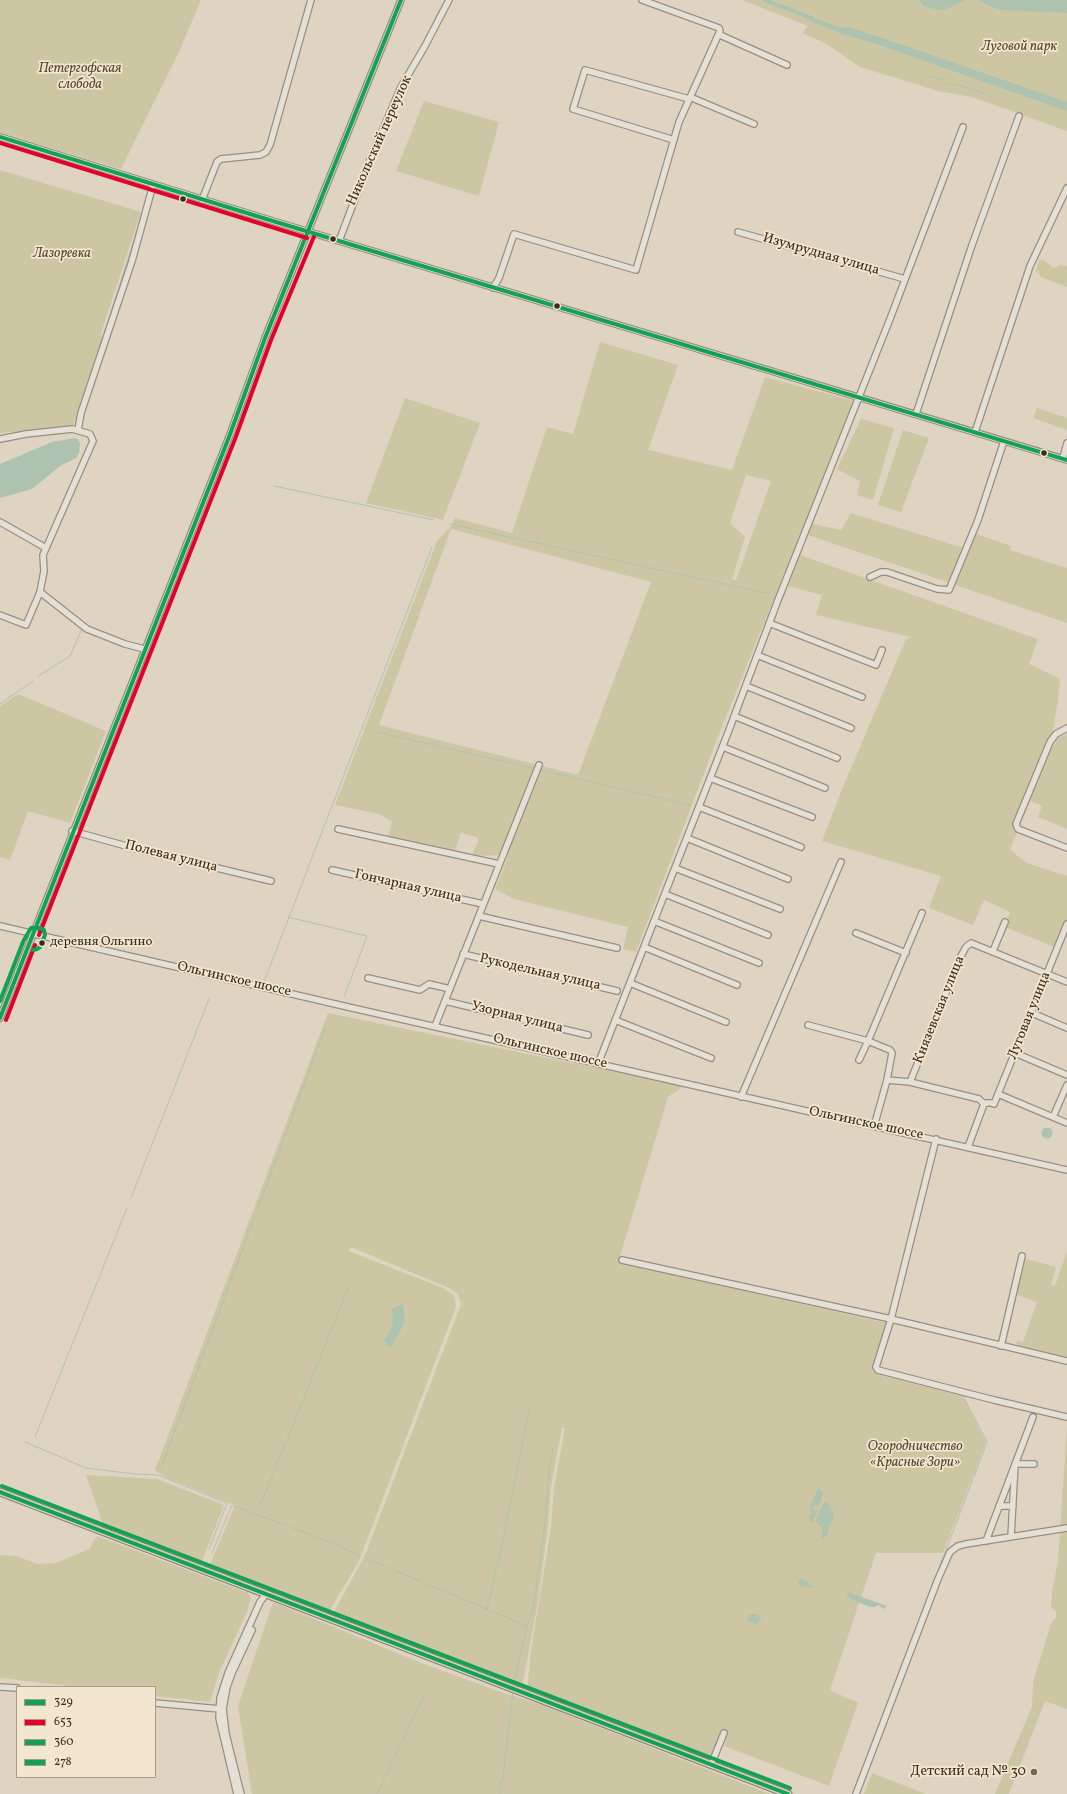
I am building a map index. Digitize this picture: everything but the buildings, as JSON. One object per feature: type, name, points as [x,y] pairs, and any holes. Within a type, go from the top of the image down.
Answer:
[{"type":"main road","points":[[0,1492],[788,1794]]},
{"type":"street","points":[[202,200],[216,165],[221,159],[260,155],[266,152],[270,145],[311,0]]},
{"type":"street","points":[[0,1018],[72,831],[229,437],[265,338],[309,232],[401,0]]},
{"type":"street","name":"Никольский переулок","points":[[339,241],[369,162],[401,87],[425,46],[449,0]]},
{"type":"street","points":[[493,288],[499,278],[514,234],[636,270],[674,140],[689,98],[720,35],[719,28],[642,0]]},
{"type":"street","points":[[720,35],[787,66]]},
{"type":"street","points":[[674,140],[573,109],[585,70],[689,98],[754,124]]},
{"type":"street","points":[[916,414],[972,245],[1019,116]]},
{"type":"street","points":[[598,1064],[723,747],[769,623],[905,279],[963,127]]},
{"type":"street","points":[[0,138],[493,288],[1065,459],[1067,444]]},
{"type":"street","points":[[78,430],[81,413],[132,261],[153,184]]},
{"type":"street","points":[[975,432],[1030,266],[1067,188]]},
{"type":"street","name":"Изумрудная улица","points":[[738,232],[905,279]]},
{"type":"street","points":[[0,439],[26,434],[78,430],[90,434],[93,441],[43,555],[44,571],[40,592],[26,625],[0,616]]},
{"type":"street","points":[[870,577],[881,572],[887,572],[937,589],[949,590],[978,520],[1004,441]]},
{"type":"street","points":[[0,522],[46,548]]},
{"type":"street","points":[[40,592],[86,629],[125,644],[144,649]]},
{"type":"street","points":[[769,623],[876,665],[882,650]]},
{"type":"street","points":[[757,655],[862,697]]},
{"type":"street","points":[[746,686],[851,728]]},
{"type":"street","points":[[734,716],[838,758]]},
{"type":"street","points":[[1067,728],[1056,734],[1050,742],[1016,824],[1018,828],[1067,848]]},
{"type":"street","points":[[723,747],[824,788]]},
{"type":"street","points":[[435,1026],[538,765]]},
{"type":"street","points":[[710,778],[812,818]]},
{"type":"street","points":[[699,807],[801,848]]},
{"type":"street","points":[[338,828],[499,864]]},
{"type":"street","name":"Полевая улица","points":[[72,831],[115,844],[271,882]]},
{"type":"street","points":[[687,838],[788,878]]},
{"type":"street","points":[[741,1097],[841,862]]},
{"type":"street","points":[[675,868],[780,909]]},
{"type":"street","name":"Гончарная улица","points":[[332,870],[484,904]]},
{"type":"street","points":[[665,894],[768,935]]},
{"type":"street","points":[[859,1060],[922,914]]},
{"type":"street","points":[[479,916],[617,948]]},
{"type":"street","points":[[654,921],[759,963]]},
{"type":"street","points":[[1005,922],[993,951],[1067,982]]},
{"type":"street","name":"Луговая улица","points":[[968,1147],[984,1104],[994,1104],[1066,932],[1067,924]]},
{"type":"street","name":"Ольгинское шоссе","points":[[0,926],[741,1097],[936,1139],[1067,1170]]},
{"type":"street","points":[[856,933],[906,953]]},
{"type":"street","name":"Князевская улица","points":[[910,1082],[962,956],[968,945],[974,943],[993,951]]},
{"type":"street","points":[[644,947],[738,985]]},
{"type":"street","name":"Рукодельная улица","points":[[463,954],[617,991]]},
{"type":"street","points":[[368,978],[420,990],[429,984],[450,989]]},
{"type":"street","points":[[630,983],[726,1022]]},
{"type":"street","name":"Узорная улица","points":[[446,1001],[588,1035]]},
{"type":"street","points":[[1032,1013],[1067,1028]]},
{"type":"street","points":[[615,1020],[711,1058]]},
{"type":"street","points":[[808,1026],[868,1041],[890,1050],[892,1053],[887,1080],[875,1123],[876,1126]]},
{"type":"street","points":[[1015,1053],[1067,1075]]},
{"type":"street","points":[[887,1080],[910,1082],[979,1099],[983,1103],[989,1103]]},
{"type":"street","points":[[1053,1117],[1067,1086]]},
{"type":"street","points":[[998,1094],[1067,1123]]},
{"type":"street","points":[[936,1139],[891,1319],[876,1364],[878,1370],[1067,1417]]},
{"type":"street","points":[[1001,1346],[1022,1256]]},
{"type":"street","points":[[622,1260],[891,1319],[1067,1362]]},
{"type":"street","points":[[986,1541],[1033,1417]]},
{"type":"street","points":[[1015,1464],[1034,1464]]},
{"type":"street","points":[[1011,1537],[1015,1464]]},
{"type":"street","points":[[999,1506],[1013,1506]]},
{"type":"street","points":[[856,1794],[945,1559],[950,1552],[958,1546],[1067,1528]]},
{"type":"street","points":[[237,1794],[223,1737],[221,1693],[228,1673],[260,1602],[266,1594]]},
{"type":"street","points":[[0,1687],[16,1688]]},
{"type":"street","points":[[156,1703],[221,1709]]},
{"type":"street","points":[[221,1709],[241,1794]]},
{"type":"street","points":[[711,1765],[724,1733]]},
{"type":"green space","name":"Петергофская слобода","points":[[0,0],[201,0],[178,54],[121,169],[0,133]]},
{"type":"green space","name":"Луговой парк","points":[[742,0],[1067,0],[1067,131],[972,97],[938,91],[860,67],[825,43],[802,33],[808,26]]},
{"type":"green space","points":[[424,101],[499,122],[479,196],[396,171]]},
{"type":"green space","name":"Лазоревка","points":[[0,170],[141,212],[101,333],[104,345],[72,429],[32,430],[0,433]]},
{"type":"green space","points":[[1039,260],[1043,260],[1054,268],[1060,265],[1067,266],[1067,287],[1041,277],[1036,270]]},
{"type":"green space","points":[[600,342],[678,365],[648,450],[732,470],[765,377],[854,401],[717,739],[636,952],[623,949],[628,927],[514,899],[495,889],[508,857],[500,855],[472,856],[479,838],[461,833],[455,851],[388,836],[392,822],[379,814],[335,805],[437,541],[451,527],[455,518],[512,533],[547,427],[573,434]],"holes":[[[746,475],[771,481],[736,580],[732,579],[745,537],[730,523]],[[451,529],[651,582],[578,775],[379,725]]]},
{"type":"green space","points":[[405,398],[480,423],[443,520],[366,503]]},
{"type":"green space","points":[[1037,408],[1067,418],[1067,430],[1033,418]]},
{"type":"green space","points":[[861,419],[894,428],[873,500],[857,495],[860,481],[837,469]]},
{"type":"green space","points":[[903,430],[929,438],[901,512],[878,505]]},
{"type":"green space","points":[[851,513],[964,548],[950,583],[808,535],[812,524],[841,530]]},
{"type":"green space","points":[[976,534],[1011,546],[1010,550],[1067,568],[1067,623],[955,585]]},
{"type":"green space","points":[[800,555],[1038,639],[1029,664],[1060,679],[1050,751],[1059,738],[1067,734],[1067,829],[1038,817],[1042,806],[1030,801],[1010,850],[1027,863],[1067,876],[1067,924],[1057,948],[1005,927],[1010,912],[984,900],[973,925],[929,908],[941,876],[822,841],[843,787],[906,639],[911,637],[816,615],[822,595],[788,586]]},
{"type":"green space","points":[[18,694],[106,731],[70,823],[28,811],[10,860],[0,857],[0,706]]},
{"type":"green space","name":"Огородничество «Красные Зори»","points":[[328,1013],[684,1086],[668,1097],[618,1263],[887,1323],[888,1326],[873,1365],[873,1370],[878,1373],[963,1396],[986,1442],[943,1553],[876,1553],[830,1690],[858,1703],[829,1786],[724,1746],[729,1731],[726,1730],[713,1763],[527,1692],[531,1651],[551,1527],[554,1487],[565,1428],[562,1427],[551,1487],[548,1526],[538,1601],[522,1688],[518,1688],[334,1617],[334,1612],[365,1555],[461,1304],[457,1293],[449,1288],[351,1247],[349,1251],[443,1288],[454,1295],[456,1307],[359,1561],[327,1615],[208,1570],[235,1505],[165,1477],[155,1470]]},
{"type":"green space","points":[[1067,1251],[1067,1360],[1016,1348],[1017,1341],[1023,1342],[1037,1302],[1014,1294],[1023,1258],[1056,1267],[1051,1285],[1055,1286]]},
{"type":"green space","points":[[1067,1427],[1067,1709],[1045,1701],[1009,1794],[995,1794],[1032,1707],[1033,1682],[1051,1624],[1056,1617],[1056,1611],[1051,1607],[1052,1592],[1058,1561]]},
{"type":"green space","points":[[86,1475],[157,1479],[224,1505],[201,1563],[103,1524]]},
{"type":"green space","points":[[97,1536],[248,1593],[251,1598],[247,1612],[220,1670],[210,1702],[156,1696],[156,1686],[69,1686],[0,1678],[0,1555],[16,1556],[38,1564],[56,1563],[89,1549]]},
{"type":"green space","points":[[273,1602],[424,1664],[504,1693],[540,1704],[770,1794],[252,1794],[238,1706]]},
{"type":"green space","points":[[872,1773],[926,1794],[864,1794]]},
{"type":"shaded area","points":[[919,0],[966,0],[944,10],[938,10],[923,6]]},
{"type":"shaded area","points":[[979,0],[1067,0],[1067,13],[1001,10],[991,7]]},
{"type":"shaded area","points":[[808,16],[842,28],[847,27],[880,37],[1067,102],[1067,111],[873,43],[842,34],[806,19]]},
{"type":"shaded area","points":[[76,438],[80,443],[79,453],[76,458],[60,466],[32,489],[0,498],[0,464],[52,442]]},
{"type":"shaded area","points":[[1047,1127],[1051,1129],[1053,1133],[1051,1137],[1047,1139],[1043,1137],[1041,1133],[1043,1129]]},
{"type":"shaded area","points":[[399,1305],[403,1305],[405,1317],[402,1328],[390,1348],[384,1341],[393,1322],[392,1309]]},
{"type":"shaded area","points":[[819,1488],[822,1491],[822,1499],[818,1506],[814,1505],[812,1510],[817,1510],[817,1512],[813,1522],[810,1523],[809,1516],[812,1513],[810,1508]]},
{"type":"shaded area","points":[[825,1502],[829,1504],[832,1509],[830,1510],[833,1513],[834,1519],[829,1526],[828,1534],[823,1539],[821,1538],[823,1528],[816,1522],[816,1519]]},
{"type":"shaded area","points":[[800,1578],[813,1588],[799,1585],[798,1580]]},
{"type":"shaded area","points":[[846,1593],[851,1593],[887,1606],[884,1609],[878,1605],[875,1607],[870,1607],[853,1600],[847,1596]]},
{"type":"shaded area","points":[[750,1614],[755,1614],[761,1618],[757,1625],[747,1620]]},
{"type":"waterway","points":[[764,0],[812,18]]},
{"type":"waterway","points":[[931,77],[934,76],[937,80],[940,78],[947,85],[960,85],[965,88],[968,87],[986,93],[991,98]]},
{"type":"waterway","points":[[103,337],[140,221]]},
{"type":"waterway","points":[[274,486],[434,520]]},
{"type":"waterway","points":[[450,524],[770,594]]},
{"type":"waterway","points":[[264,982],[432,547]]},
{"type":"waterway","points":[[38,676],[70,656],[82,629]]},
{"type":"waterway","points":[[0,704],[33,681]]},
{"type":"waterway","points":[[377,732],[532,768]]},
{"type":"waterway","points":[[540,770],[690,805]]},
{"type":"waterway","points":[[288,917],[367,936],[344,997]]},
{"type":"waterway","points":[[131,1198],[209,999]]},
{"type":"waterway","points":[[257,1211],[326,1026]]},
{"type":"waterway","points":[[35,1437],[127,1208]]},
{"type":"waterway","points":[[161,1468],[254,1219]]},
{"type":"waterway","points":[[260,1506],[349,1286]]},
{"type":"waterway","points":[[853,1794],[987,1442],[963,1396]]},
{"type":"waterway","points":[[487,1609],[499,1558],[529,1410]]},
{"type":"waterway","points":[[25,1442],[86,1468],[135,1474],[158,1475],[227,1503],[209,1549]]},
{"type":"waterway","points":[[515,1679],[527,1626],[533,1610],[545,1523],[549,1469],[553,1449]]},
{"type":"waterway","points":[[212,1553],[232,1505],[332,1543],[358,1555]]},
{"type":"waterway","points":[[365,1558],[527,1626]]},
{"type":"waterway","points":[[500,1794],[499,1789],[503,1778],[513,1691]]},
{"type":"waterway","points":[[377,1794],[424,1696]]},
{"type":"transit line","name":"329","points":[[0,1018],[229,437],[265,338],[401,0]]},
{"type":"transit line","name":"360","points":[[0,137],[276,222],[1067,460]]},
{"type":"transit line","name":"653","points":[[0,143],[307,238]]},
{"type":"transit line","name":"653","points":[[39,935],[235,439],[271,340],[315,234]]},
{"type":"transit line","name":"278","points":[[24,940],[31,928],[40,928],[44,930],[45,935],[40,947],[33,950]]},
{"type":"transit line","name":"278","points":[[0,1001],[23,942]]},
{"type":"transit line","name":"653","points":[[6,1020],[35,945]]},
{"type":"transit line","name":"278","points":[[2,1486],[790,1788]]},
{"type":"transit line","name":"329","points":[[0,1492],[788,1794]]},
{"type":"place","name":"деревня Ольгино","points":[[42,943]]},
{"type":"place","name":"Детский сад № 30","points":[[1034,1772]]}]
